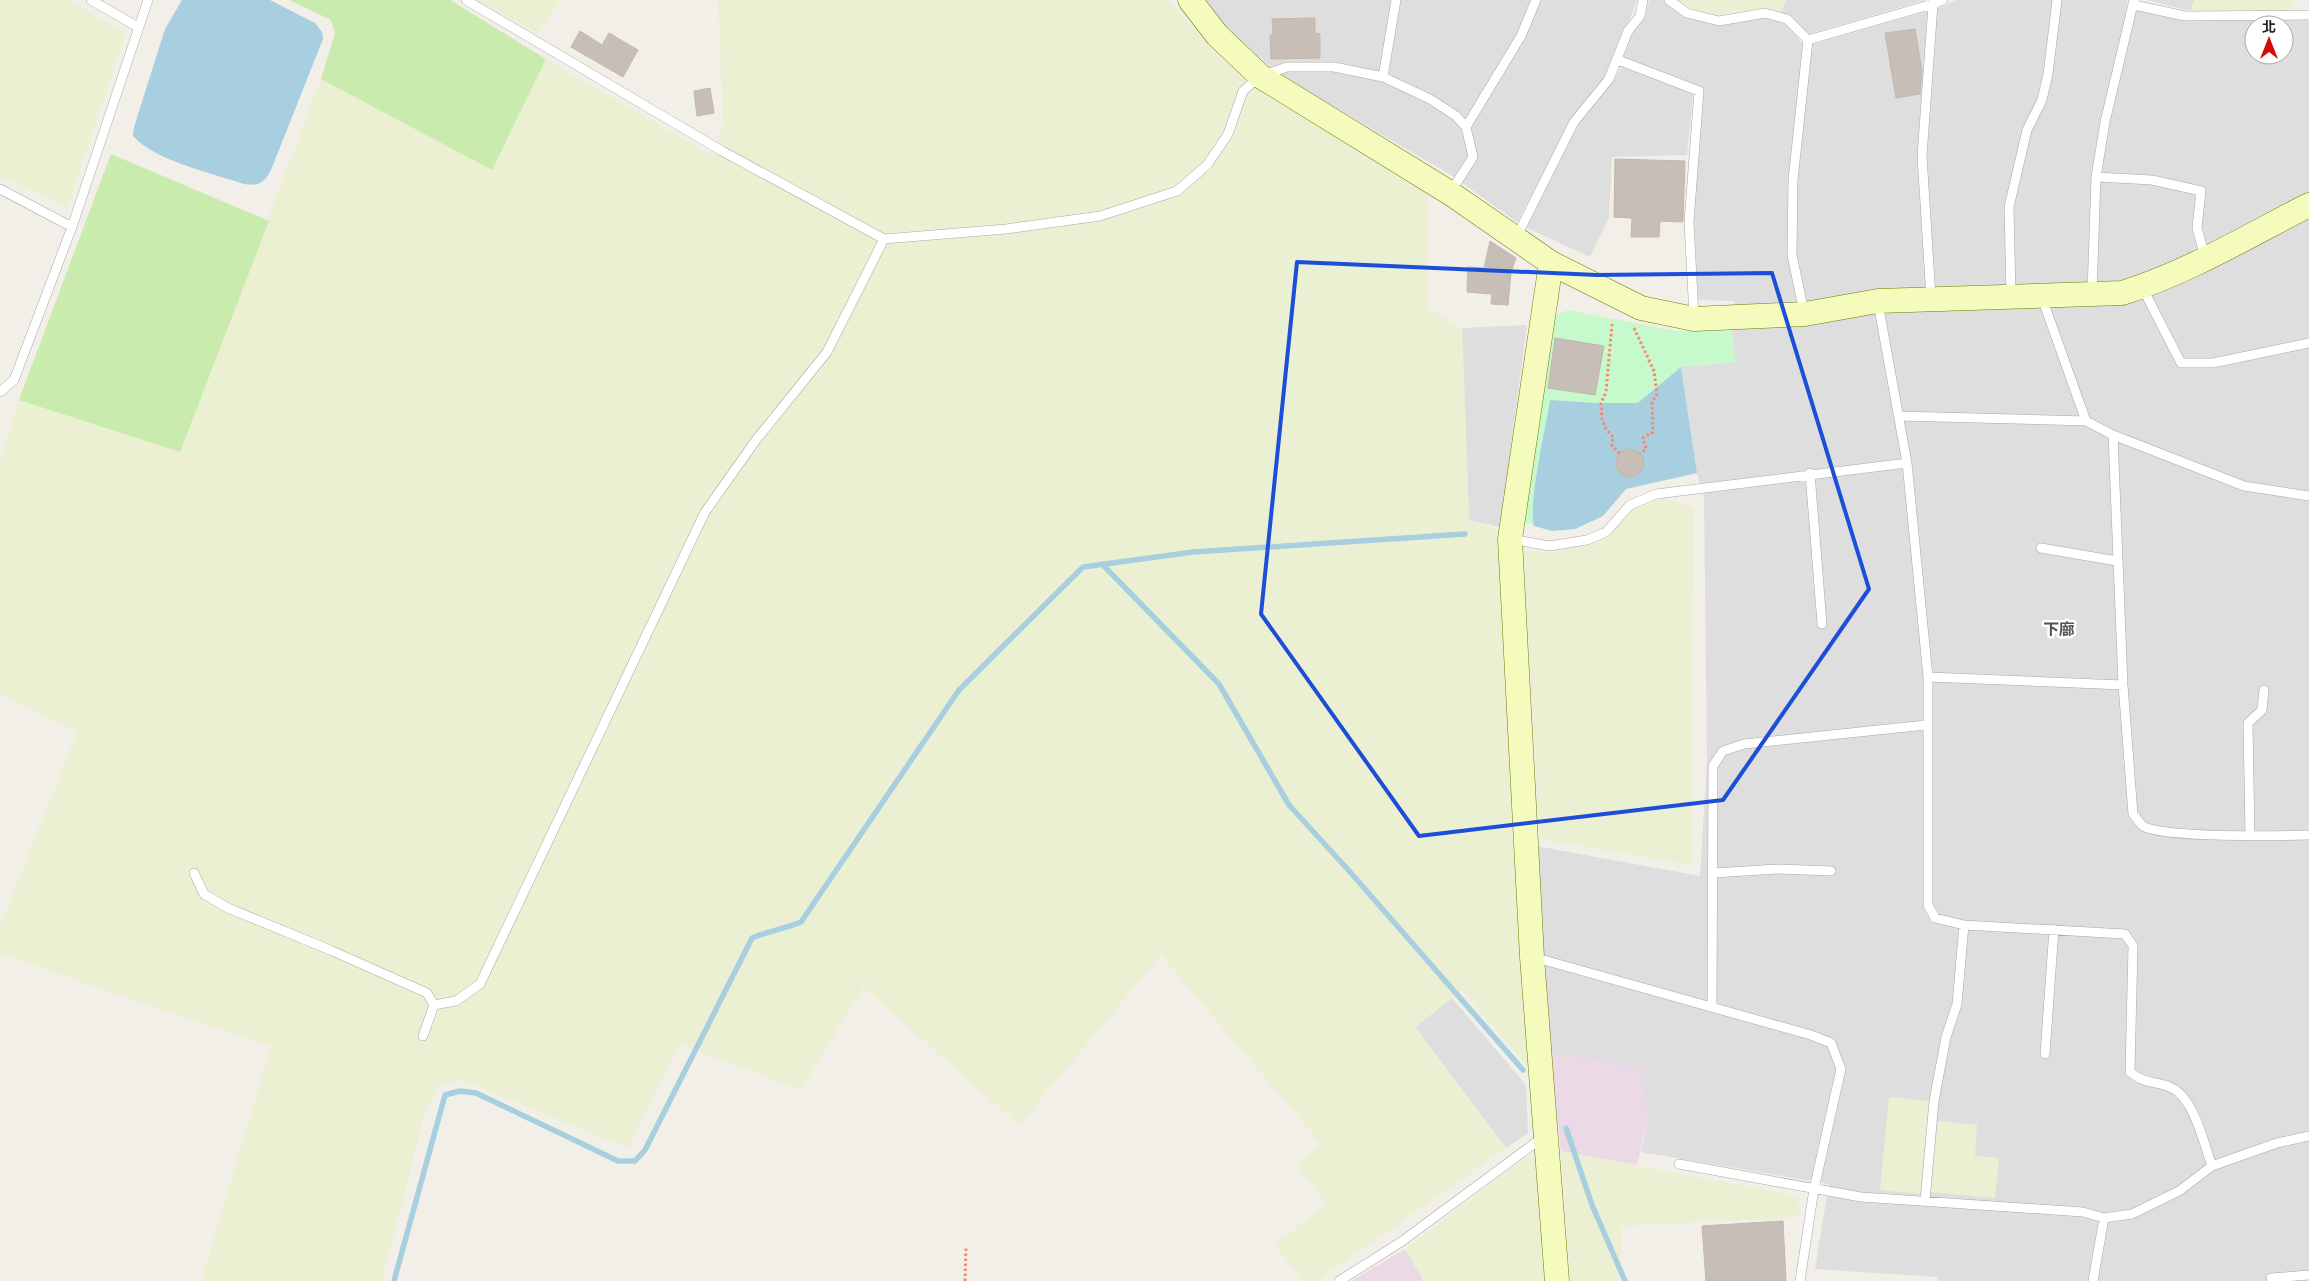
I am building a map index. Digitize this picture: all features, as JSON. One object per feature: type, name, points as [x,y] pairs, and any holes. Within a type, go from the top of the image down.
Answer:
[{"type":"street","points":[[1190,0],[1217,35],[1260,76],[1450,192],[1515,240],[1551,263],[1641,308],[1694,319],[1804,314],[1878,300],[2091,296],[2122,293],[2142,287],[2309,205]]},
{"type":"street","points":[[1551,263],[1510,539],[1532,957],[1557,1281]]},
{"type":"lane","points":[[92,0],[138,27]]},
{"type":"lane","points":[[0,392],[14,380],[72,228],[148,0]]},
{"type":"lane","points":[[466,0],[722,151],[884,239],[1006,229],[1100,216],[1177,191],[1207,165],[1228,134],[1243,91],[1260,76],[1287,67],[1334,67],[1383,77],[1430,98],[1456,116],[1466,127],[1474,157],[1450,192]]},
{"type":"lane","points":[[1383,77],[1396,0]]},
{"type":"lane","points":[[1466,127],[1521,36],[1536,0]]},
{"type":"lane","points":[[1515,240],[1574,122],[1609,79],[1628,31],[1640,16],[1643,0]]},
{"type":"lane","points":[[1669,0],[1687,13],[1719,21],[1765,13],[1787,20],[1808,40]]},
{"type":"lane","points":[[1808,40],[1943,0]]},
{"type":"lane","points":[[2011,298],[2009,207],[2027,130],[2042,100],[2048,74],[2057,0]]},
{"type":"lane","points":[[1931,298],[1922,156],[1933,2]]},
{"type":"lane","points":[[2091,296],[2096,177],[2105,122],[2134,2],[2185,16],[2309,15]]},
{"type":"lane","points":[[1804,314],[1792,255],[1794,180],[1808,40]]},
{"type":"lane","points":[[1618,60],[1699,91],[1689,222],[1694,319]]},
{"type":"lane","points":[[2096,177],[2152,180],[2201,191],[2197,228],[2205,257]]},
{"type":"lane","points":[[0,189],[72,228]]},
{"type":"lane","points":[[434,1005],[456,1001],[480,984],[705,512],[756,440],[827,352],[884,239]]},
{"type":"lane","points":[[2142,287],[2181,363],[2213,363],[2309,343]]},
{"type":"lane","points":[[2042,297],[2086,421]]},
{"type":"lane","points":[[1878,300],[1907,463],[1928,676],[1926,725],[1928,905],[1935,918],[1964,924],[2124,934],[2133,946],[2130,1072],[2140,1081],[2172,1087],[2181,1095],[2192,1111],[2212,1166]]},
{"type":"lane","points":[[1899,416],[2086,421],[2113,435],[2244,486],[2309,496]]},
{"type":"lane","points":[[2113,435],[2116,561],[2132,814],[2143,826],[2165,831],[2250,836],[2309,835]]},
{"type":"lane","points":[[1510,539],[1549,546],[1587,540],[1606,532],[1630,505],[1656,494],[1810,473],[1907,463]]},
{"type":"lane","points":[[1810,473],[1822,624]]},
{"type":"lane","points":[[2041,548],[2116,561]]},
{"type":"lane","points":[[1928,676],[2123,685]]},
{"type":"lane","points":[[2250,836],[2248,723],[2262,710],[2264,690]]},
{"type":"lane","points":[[1712,1007],[1714,766],[1723,750],[1744,744],[1926,725]]},
{"type":"lane","points":[[1713,874],[1778,869],[1831,871]]},
{"type":"lane","points":[[194,874],[204,894],[228,908],[427,993],[434,1005],[423,1036]]},
{"type":"lane","points":[[1925,1201],[1934,1102],[1946,1037],[1957,1004],[1964,924]]},
{"type":"lane","points":[[2045,1054],[2054,929]]},
{"type":"lane","points":[[1532,957],[1712,1007],[1831,1043],[1841,1069],[1814,1190],[1800,1281]]},
{"type":"lane","points":[[1339,1281],[1401,1242],[1545,1135]]},
{"type":"lane","points":[[1679,1164],[1860,1197],[2083,1212],[2104,1218],[2132,1214],[2180,1191],[2212,1166],[2277,1143],[2309,1136]]},
{"type":"lane","points":[[2093,1281],[2104,1218]]},
{"type":"lane","points":[[2271,1278],[2309,1275]]},
{"type":"path","points":[[1612,324],[1606,392],[1602,404],[1602,419],[1606,429],[1613,437],[1612,446],[1620,454]]},
{"type":"path","points":[[1634,328],[1654,371],[1657,394],[1652,402],[1653,432],[1643,438],[1646,449],[1640,454]]},
{"type":"path","points":[[965,1281],[966,1247]]},
{"type":"highlighted area","points":[[1297,262],[1597,275],[1772,273],[1869,589],[1723,800],[1419,836],[1261,614]]},
{"type":"shaded area","points":[[1200,0],[1637,0],[1608,78],[1571,120],[1517,222],[1451,175],[1282,76],[1230,33]]},
{"type":"shaded area","points":[[1649,0],[1663,0],[1687,16],[1740,21],[1766,18],[1785,23],[1802,43],[1814,44],[1942,7],[1956,0],[2127,0],[2127,9],[2189,19],[2244,19],[2244,65],[2294,65],[2294,19],[2309,19],[2309,1281],[1938,1281],[1938,1277],[1815,1269],[1829,1184],[1641,1152],[1649,1114],[1550,1052],[1536,846],[1700,876],[1707,760],[1704,497],[1697,473],[1681,367],[1735,362],[1732,330],[1734,301],[1698,300],[1694,221],[1702,88],[1622,57],[1630,32],[1645,18]]},
{"type":"shaded area","points":[[1786,0],[1925,0],[1809,34],[1782,11]]},
{"type":"shaded area","points":[[2146,0],[2194,0],[2191,11]]},
{"type":"shaded area","points":[[1622,66],[1693,94],[1687,155],[1612,157],[1609,217],[1590,257],[1527,228],[1577,124],[1613,82]]},
{"type":"shaded area","points":[[1527,325],[1500,527],[1469,520],[1462,328]]},
{"type":"shaded area","points":[[1452,998],[1526,1085],[1528,1133],[1506,1148],[1415,1027]]},
{"type":"shaded area","points":[[1550,1052],[1639,1067],[1649,1114],[1637,1165],[1561,1151]]},
{"type":"shaded area","points":[[1405,1249],[1424,1281],[1351,1281]]},
{"type":"green space","points":[[0,0],[68,0],[126,33],[67,208],[0,176]]},
{"type":"green space","points":[[289,0],[450,0],[546,59],[492,170],[321,79],[335,33],[331,20]]},
{"type":"green space","points":[[480,0],[561,0],[537,34]]},
{"type":"green space","points":[[718,0],[1167,0],[1238,75],[1428,193],[1428,308],[1462,328],[1469,520],[1498,530],[1528,1067],[1462,990],[1415,1027],[1506,1148],[1317,1281],[1303,1281],[1275,1245],[1327,1204],[1296,1165],[1322,1145],[1161,955],[1019,1125],[863,987],[801,1090],[679,1044],[628,1148],[462,1080],[441,1084],[426,1108],[382,1281],[201,1281],[271,1047],[0,954],[0,925],[77,732],[0,693],[0,459],[19,400],[180,451],[321,79],[492,170],[546,59],[713,156],[723,125]]},
{"type":"green space","points":[[1675,0],[1786,0],[1782,11],[1761,8],[1707,16]]},
{"type":"green space","points":[[2194,0],[2293,0],[2292,11],[2191,11]]},
{"type":"green space","points":[[111,154],[269,221],[180,452],[19,400]]},
{"type":"green space","points":[[1568,310],[1676,331],[1732,330],[1735,362],[1681,367],[1697,473],[1626,489],[1603,516],[1575,529],[1552,531],[1524,522],[1549,319]]},
{"type":"green space","points":[[1657,497],[1694,507],[1691,865],[1540,839],[1523,551],[1551,552],[1590,544],[1608,534],[1634,508]]},
{"type":"green space","points":[[1889,1097],[1929,1101],[1920,1194],[1880,1190]]},
{"type":"green space","points":[[1938,1121],[1977,1125],[1975,1156],[1999,1158],[1995,1198],[1931,1192]]},
{"type":"green space","points":[[1561,1151],[1798,1196],[1800,1217],[1622,1226],[1620,1281],[1570,1281]]},
{"type":"green space","points":[[1525,1157],[1539,1158],[1546,1281],[1424,1281],[1405,1249]]},
{"type":"water","points":[[182,0],[270,0],[315,23],[322,32],[323,39],[271,170],[260,183],[253,185],[244,184],[185,165],[155,152],[133,136],[134,127],[165,29]]},
{"type":"water","points":[[1681,367],[1697,473],[1626,489],[1603,516],[1575,529],[1552,531],[1534,526],[1533,500],[1535,483],[1550,400],[1638,403]]},
{"type":"building","points":[[1315,18],[1315,33],[1320,34],[1320,58],[1271,59],[1270,35],[1273,34],[1272,19]]},
{"type":"building","points":[[1915,29],[1922,71],[1920,94],[1896,98],[1885,33]]},
{"type":"building","points":[[580,31],[602,45],[609,33],[638,50],[623,77],[571,47]]},
{"type":"building","points":[[710,88],[714,113],[697,116],[694,91]]},
{"type":"building","points":[[1615,159],[1685,161],[1683,222],[1660,221],[1659,237],[1631,237],[1632,218],[1614,217]]},
{"type":"building","points":[[1490,241],[1516,258],[1511,272],[1508,305],[1491,304],[1492,294],[1467,292],[1468,267],[1484,268]]},
{"type":"building","points":[[1555,338],[1604,346],[1595,395],[1548,388]]},
{"type":"building","points":[[1630,449],[1640,453],[1644,463],[1640,473],[1630,477],[1620,473],[1616,463],[1620,453]]},
{"type":"building","points":[[1783,1221],[1786,1281],[1706,1281],[1702,1226]]},
{"type":"waterway","points":[[394,1281],[445,1095],[460,1091],[476,1093],[618,1161],[635,1161],[645,1150],[752,938],[801,922],[959,690],[1083,567],[1193,552],[1465,534]]},
{"type":"waterway","points":[[1102,564],[1219,684],[1289,805],[1523,1070]]},
{"type":"waterway","points":[[1566,1128],[1592,1205],[1625,1281]]},
{"type":"district","name":"下廍","points":[[2059,629]]}]
